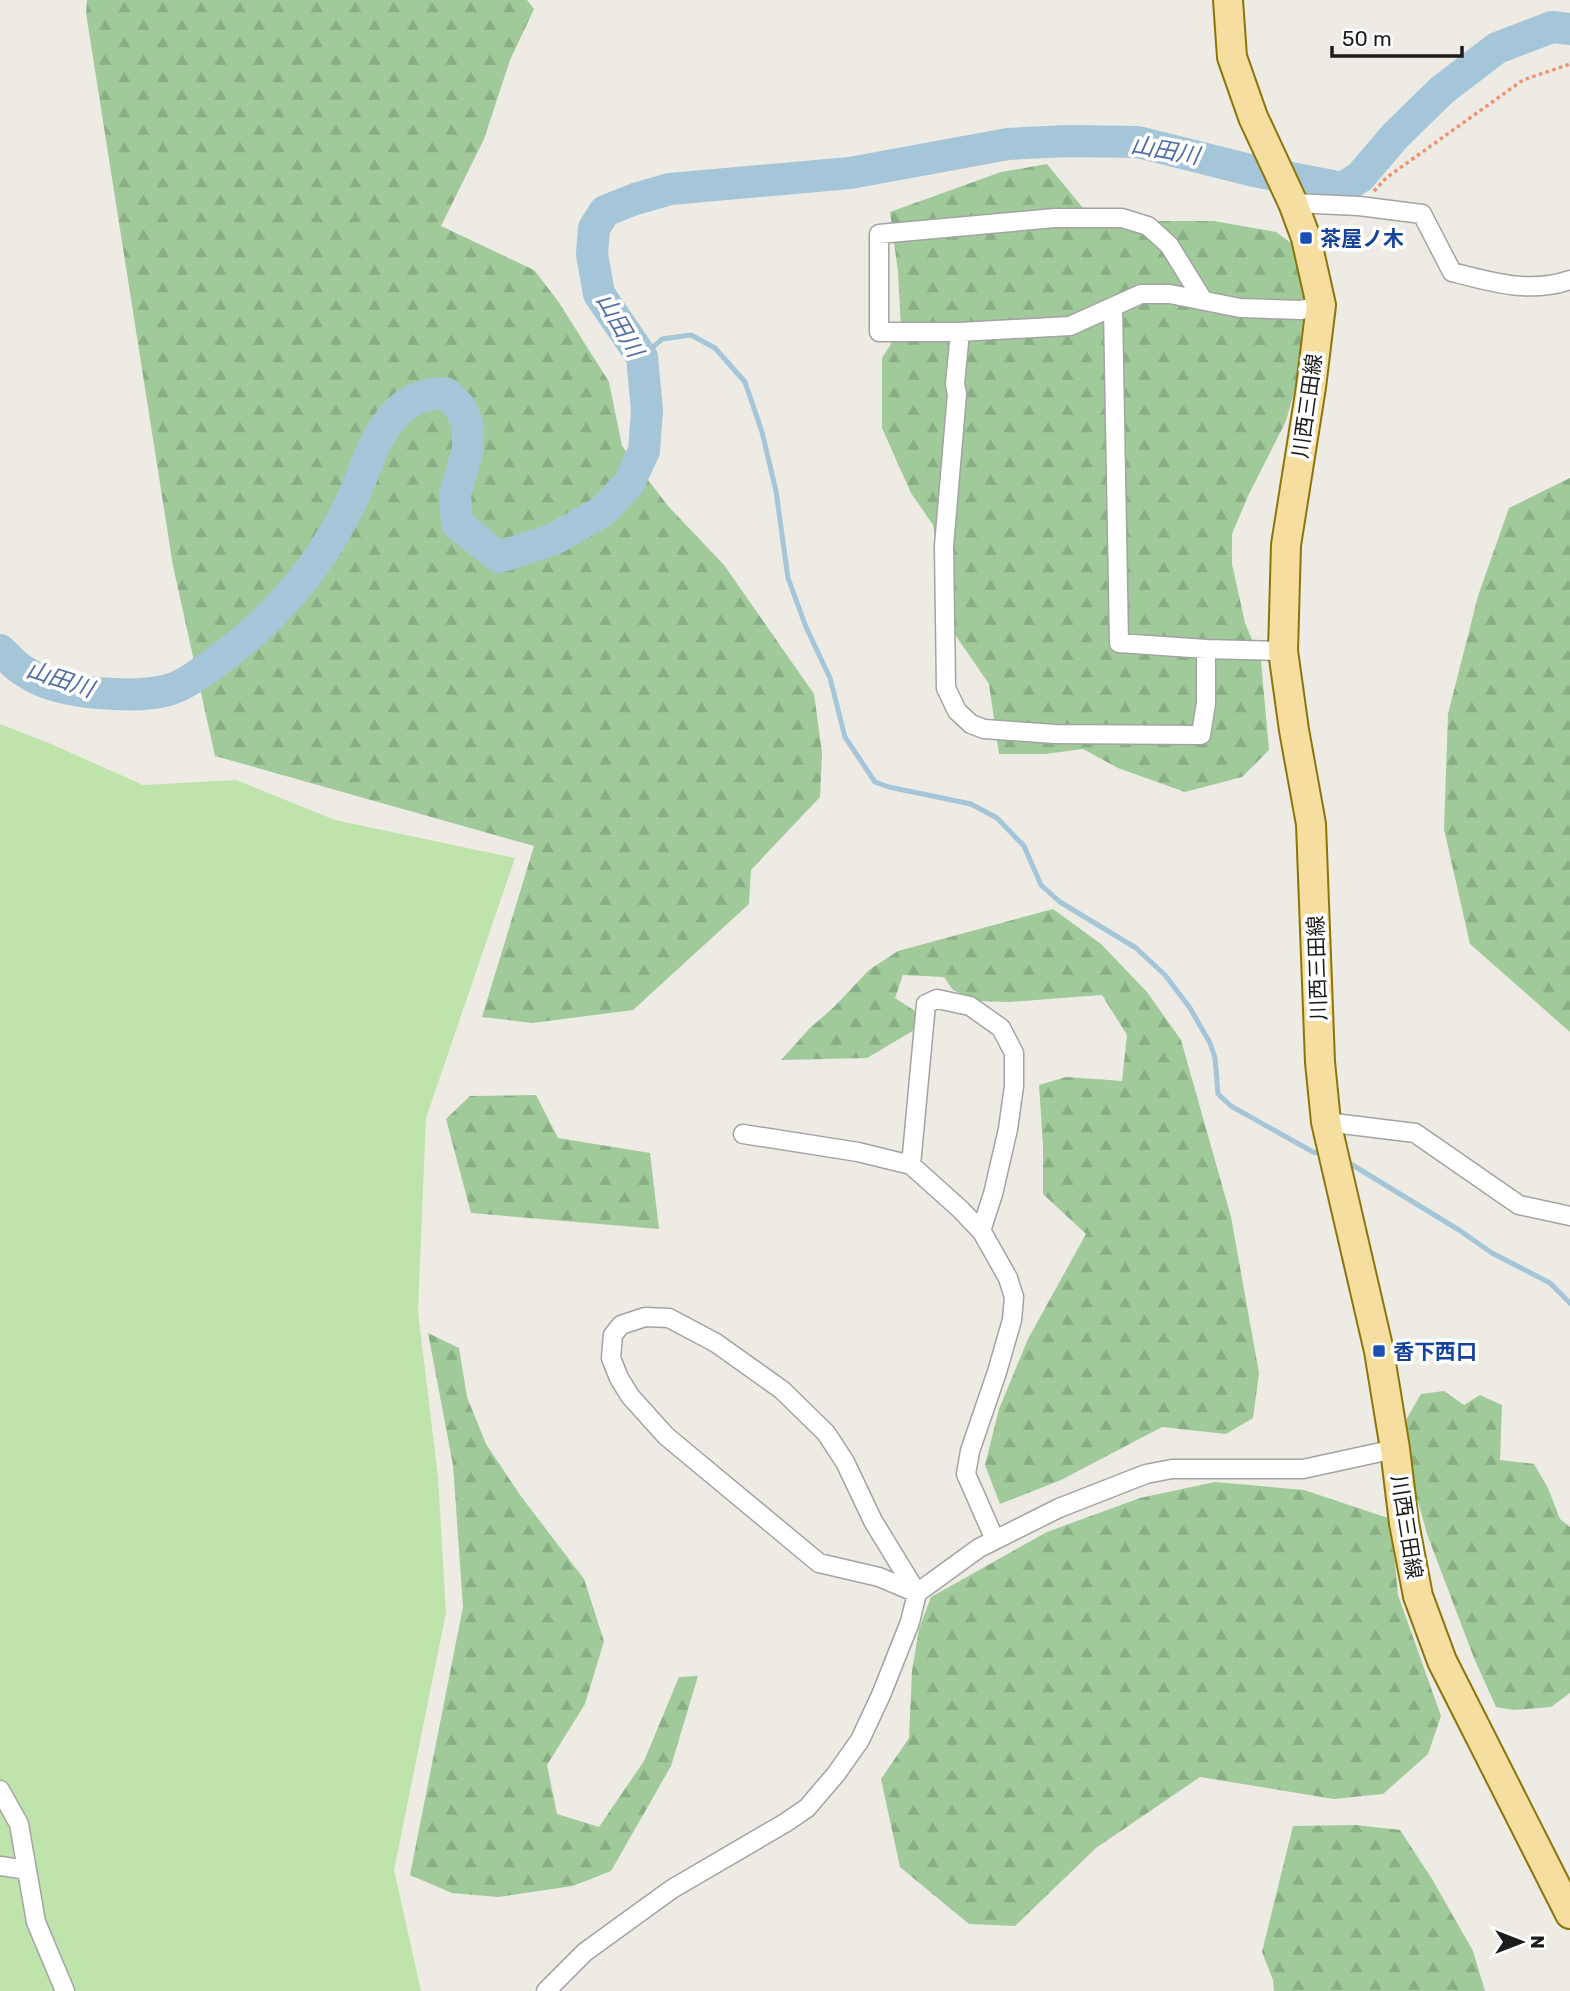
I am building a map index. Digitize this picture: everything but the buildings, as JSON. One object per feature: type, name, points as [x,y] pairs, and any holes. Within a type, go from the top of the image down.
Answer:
[{"type":"main road","name":"川西三田線","points":[[1228,0],[1232,57],[1253,117],[1285,184],[1306,238],[1321,305],[1286,545],[1283,651],[1311,824],[1320,1062],[1331,1143],[1379,1351],[1418,1596],[1442,1661],[1570,1914]]},
{"type":"street","points":[[1285,184],[1359,206],[1422,214],[1452,272],[1505,285],[1554,285],[1570,280]]},
{"type":"street","points":[[1203,300],[1168,245],[1148,226],[1122,218],[1055,218],[879,234],[879,332],[960,332],[1070,326],[1141,293],[1170,293],[1240,308],[1301,310],[1321,305]]},
{"type":"street","points":[[1113,307],[1119,643],[1283,651]]},
{"type":"street","points":[[960,332],[944,546],[946,688],[957,711],[971,724],[984,729],[1055,734],[1201,735],[1206,703],[1206,649]]},
{"type":"street","points":[[911,1165],[926,1004],[937,999],[970,1006],[1001,1028],[1014,1053],[1014,1086],[1008,1129],[993,1194],[981,1231]]},
{"type":"street","points":[[1331,1143],[1415,1133],[1519,1205],[1570,1216]]},
{"type":"street","points":[[743,1134],[858,1152],[911,1165],[981,1231],[1008,1278],[1014,1297],[1012,1320],[970,1451],[967,1474],[995,1540]]},
{"type":"street","points":[[645,1317],[669,1318],[716,1343],[782,1390],[826,1433],[845,1462],[873,1521],[916,1593],[879,1577],[820,1563],[666,1436],[630,1396],[619,1378],[611,1358],[612,1335],[621,1325],[645,1317]]},
{"type":"street","points":[[547,1991],[585,1952],[672,1889],[807,1808],[860,1740],[905,1634],[916,1593],[979,1548],[1059,1508],[1146,1474],[1172,1469],[1303,1469],[1395,1448]]},
{"type":"street","points":[[0,1790],[19,1824],[36,1922],[65,1991]]},
{"type":"street","points":[[0,1866],[27,1870]]},
{"type":"path","points":[[1359,206],[1386,178],[1523,80],[1570,64]]},
{"type":"green space","points":[[87,0],[527,0],[534,9],[510,60],[484,139],[441,226],[534,270],[558,301],[609,382],[622,446],[668,506],[724,565],[814,694],[822,753],[820,797],[751,870],[749,904],[633,1010],[532,1023],[482,1017],[534,846],[215,756],[173,566],[86,13]]},
{"type":"green space","points":[[1047,164],[1087,213],[1144,221],[1214,221],[1276,232],[1302,251],[1313,324],[1286,421],[1232,534],[1232,564],[1245,623],[1261,661],[1269,750],[1242,777],[1185,792],[1118,768],[1083,749],[1045,754],[999,754],[989,684],[954,633],[933,525],[911,493],[882,428],[882,358],[901,328],[898,272],[890,212],[1001,172]]},
{"type":"green space","points":[[1570,478],[1570,1032],[1470,944],[1444,829],[1448,714],[1478,596],[1509,508]]},
{"type":"green space","points":[[0,724],[143,785],[236,780],[335,820],[515,858],[426,1118],[418,1312],[438,1477],[446,1613],[394,1870],[421,1991],[0,1991]]},
{"type":"green space","points":[[1053,909],[1101,944],[1147,992],[1181,1040],[1231,1217],[1259,1373],[1253,1418],[1226,1434],[1162,1427],[1061,1480],[1000,1504],[985,1465],[999,1409],[1028,1339],[1086,1234],[1043,1194],[1039,1085],[1066,1077],[1122,1081],[1127,1035],[1102,995],[1009,1002],[976,1001],[953,990],[944,977],[903,975],[895,998],[915,1011],[916,1029],[867,1058],[781,1060],[869,970],[898,951]]},
{"type":"green space","points":[[536,1095],[558,1138],[650,1153],[659,1229],[471,1213],[446,1119],[470,1096]]},
{"type":"green space","points":[[428,1333],[459,1348],[467,1397],[486,1444],[520,1495],[584,1579],[604,1641],[585,1704],[547,1765],[557,1814],[599,1827],[644,1761],[679,1677],[698,1676],[671,1766],[611,1871],[573,1886],[498,1897],[452,1893],[410,1875],[463,1607],[453,1465]]},
{"type":"green space","points":[[1444,1391],[1464,1405],[1480,1395],[1502,1405],[1500,1460],[1534,1464],[1548,1488],[1560,1519],[1570,1527],[1570,1693],[1551,1707],[1514,1710],[1496,1707],[1474,1658],[1427,1534],[1406,1458],[1407,1418],[1421,1394]]},
{"type":"green space","points":[[1215,1482],[1304,1490],[1391,1519],[1398,1595],[1441,1716],[1428,1754],[1383,1794],[1334,1799],[1200,1777],[1096,1848],[1015,1926],[969,1924],[900,1867],[881,1779],[909,1738],[912,1671],[919,1629],[931,1597],[1047,1532],[1140,1498]]},
{"type":"green space","points":[[1356,1825],[1400,1830],[1473,1951],[1485,1991],[1274,1991],[1273,1980],[1262,1952],[1293,1826]]},
{"type":"waterway","name":"山田川","points":[[0,650],[18,667],[34,677],[56,686],[80,691],[148,694],[168,690],[192,679],[257,629],[295,589],[342,520],[384,428],[403,407],[415,399],[429,395],[445,393],[460,407],[468,425],[468,449],[455,495],[457,524],[499,557],[554,539],[603,511],[629,483],[644,451],[647,410],[642,357],[599,294],[592,254],[594,228],[605,211],[635,199],[670,189],[850,173],[1008,144],[1068,141],[1138,142],[1254,171],[1343,188],[1360,177],[1395,136],[1442,90],[1497,48],[1552,27],[1570,29]]},
{"type":"waterway","points":[[642,357],[662,339],[691,335],[715,348],[745,382],[762,432],[776,491],[788,578],[806,627],[830,678],[845,737],[875,782],[971,804],[997,818],[1024,846],[1041,885],[1060,902],[1136,948],[1165,975],[1190,1008],[1210,1043],[1215,1058],[1218,1094],[1231,1106],[1313,1152],[1323,1154]]},
{"type":"waterway","points":[[1346,1161],[1492,1253],[1550,1283],[1570,1303]]},
{"type":"place","name":"茶屋ノ木","points":[[1306,238]]},
{"type":"place","name":"香下西口","points":[[1379,1351]]}]
